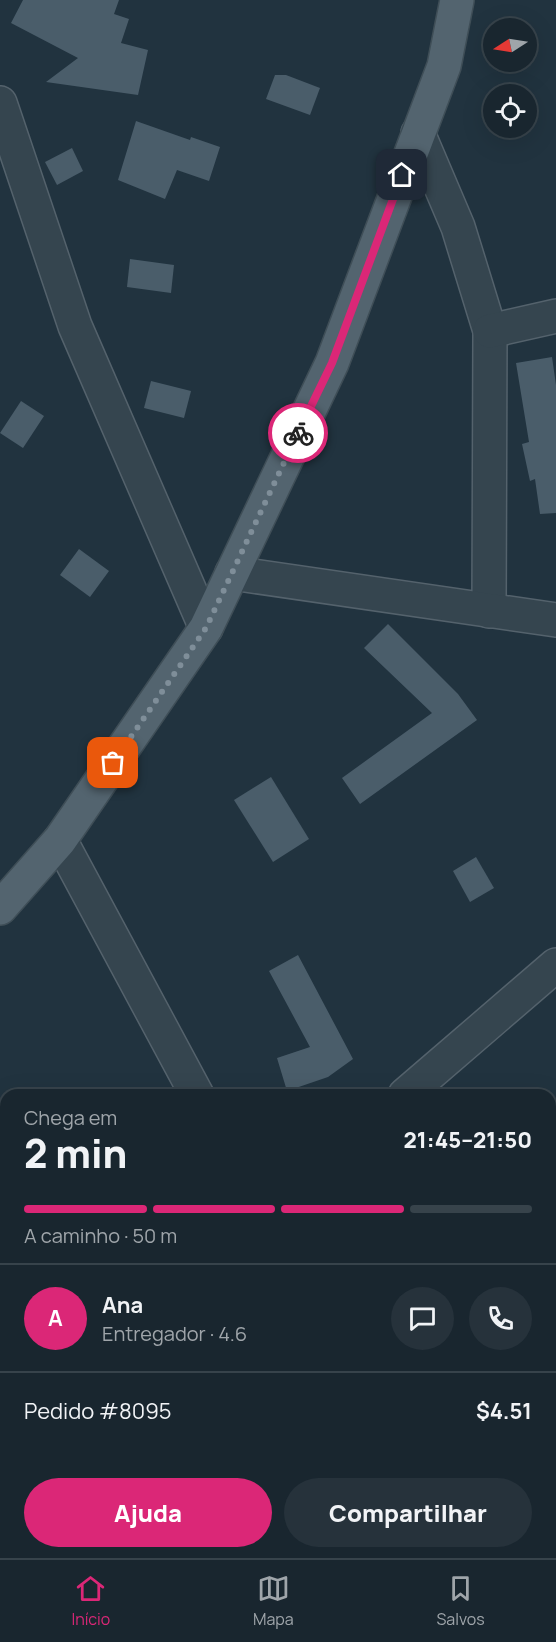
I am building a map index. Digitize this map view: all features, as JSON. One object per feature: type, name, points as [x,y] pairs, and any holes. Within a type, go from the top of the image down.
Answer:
[{"type":"main road","points":[[0,908],[60,840],[206,628],[332,363],[444,66],[457,0]]},
{"type":"street","points":[[0,103],[75,326],[206,628]]},
{"type":"street","points":[[418,133],[458,227],[490,331],[489,611]]},
{"type":"street","points":[[490,331],[556,316]]},
{"type":"street","points":[[232,573],[556,620]]},
{"type":"street","points":[[60,840],[194,1089]]},
{"type":"street","points":[[412,1089],[556,966]]},
{"type":"building","points":[[23,0],[119,0],[114,14],[129,19],[121,43],[148,50],[138,95],[46,82],[78,58],[11,23]]},
{"type":"building","points":[[275,75],[286,75],[320,88],[310,115],[266,99]]},
{"type":"building","points":[[136,121],[190,140],[191,137],[220,147],[209,181],[177,170],[165,199],[118,180]]},
{"type":"building","points":[[72,148],[83,171],[57,185],[45,162]]},
{"type":"building","points":[[130,259],[174,265],[171,293],[127,287]]},
{"type":"building","points":[[552,357],[556,385],[556,513],[540,514],[535,479],[530,481],[522,444],[529,442],[516,363]]},
{"type":"building","points":[[151,381],[191,391],[184,418],[144,408]]},
{"type":"building","points":[[21,401],[44,416],[23,448],[0,433]]},
{"type":"building","points":[[79,549],[109,571],[90,597],[60,575]]},
{"type":"building","points":[[388,624],[458,694],[477,720],[360,804],[342,778],[432,713],[364,648]]},
{"type":"building","points":[[271,777],[309,839],[273,862],[234,800]]},
{"type":"building","points":[[476,857],[494,888],[470,902],[453,871]]},
{"type":"building","points":[[298,955],[353,1059],[328,1077],[286,1089],[277,1058],[310,1047],[269,971]]},
{"type":"way so far","points":[[113,763],[206,628],[298,433]]},
{"type":"route","points":[[298,433],[332,363],[402,175]]}]
